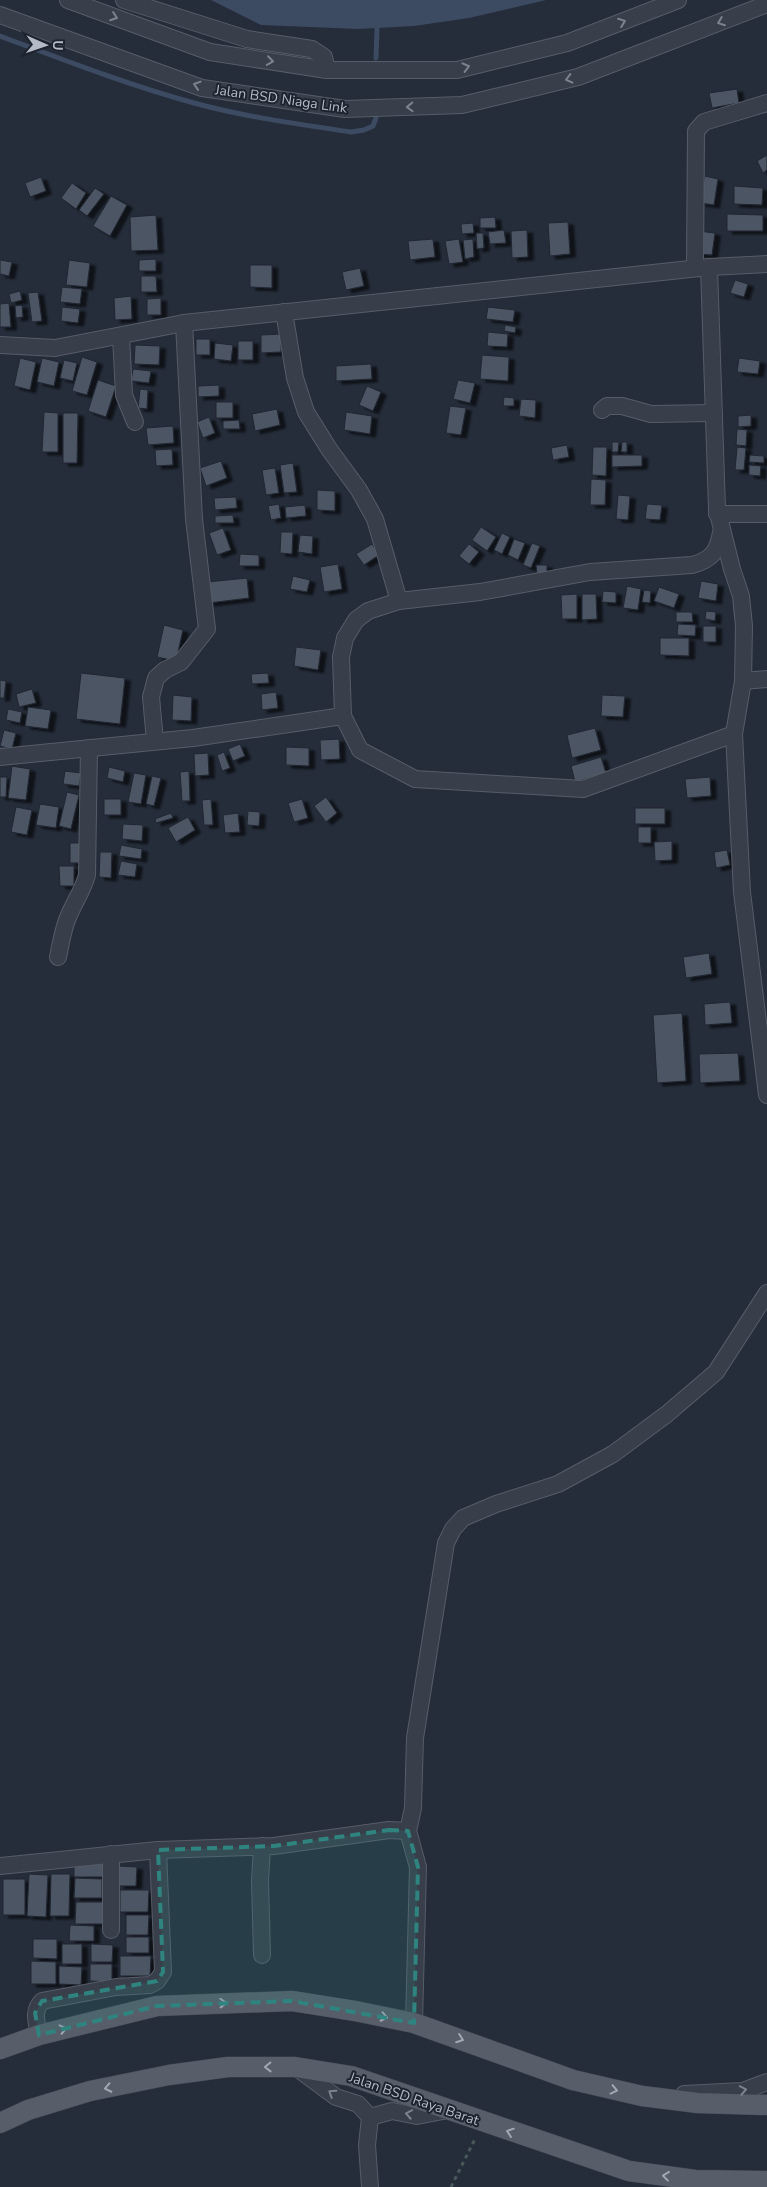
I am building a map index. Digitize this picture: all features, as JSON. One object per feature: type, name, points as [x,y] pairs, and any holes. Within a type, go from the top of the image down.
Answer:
[{"type":"main road","points":[[0,2049],[39,2035],[158,2006],[223,2002],[292,2001],[414,2023],[573,2080],[642,2096],[698,2103],[767,2105]]},
{"type":"main road","name":"Jalan BSD Raya Barat","points":[[0,2123],[28,2110],[90,2091],[169,2074],[228,2068],[295,2067],[350,2076],[483,2123],[629,2171],[696,2180],[767,2181]]},
{"type":"street","points":[[68,0],[210,52],[327,70],[458,70],[567,42],[678,0]]},
{"type":"street","points":[[124,0],[247,39],[312,49],[324,57],[327,70]]},
{"type":"street","name":"Jalan BSD Niaga Link","points":[[0,15],[202,88],[345,109],[462,105],[578,77],[767,4]]},
{"type":"street","points":[[767,103],[704,122],[696,130],[702,268],[714,413],[717,514],[741,596],[744,626],[743,681],[734,734],[742,892],[767,1095]]},
{"type":"street","points":[[0,346],[55,348],[184,323],[702,268],[767,264]]},
{"type":"street","points":[[284,312],[295,378],[306,412],[329,449],[359,490],[375,519],[399,601]]},
{"type":"street","points":[[155,741],[151,697],[156,678],[165,670],[181,662],[207,629],[194,519],[184,323]]},
{"type":"street","points":[[121,336],[124,395],[135,422]]},
{"type":"street","points":[[602,410],[608,406],[622,406],[651,414],[714,413]]},
{"type":"street","points":[[717,514],[767,514]]},
{"type":"street","points":[[722,531],[716,552],[704,562],[692,565],[590,572],[480,592],[399,601],[368,610],[356,620],[345,638],[341,657],[343,716],[360,750],[416,779],[583,788],[734,734]]},
{"type":"street","points":[[743,681],[767,679]]},
{"type":"street","points":[[0,757],[193,738],[343,716]]},
{"type":"street","points":[[58,957],[66,923],[83,890],[87,875],[89,748]]},
{"type":"street","points":[[414,2023],[418,1867],[408,1831],[413,1808],[415,1738],[419,1707],[446,1542],[453,1529],[463,1518],[558,1484],[613,1454],[644,1431],[716,1372],[767,1293]]},
{"type":"street","points":[[0,1866],[158,1850],[262,1846],[389,1830],[408,1831]]},
{"type":"street","points":[[262,1846],[260,1881],[262,1954]]},
{"type":"street","points":[[39,2035],[35,2013],[42,2001],[108,1988],[150,1985],[157,1982],[163,1972],[158,1850]]},
{"type":"street","points":[[111,1854],[111,1930]]},
{"type":"street","points":[[295,2067],[336,2097],[358,2104],[370,2117],[368,2145],[370,2187]]},
{"type":"street","points":[[642,2096],[743,2092],[767,2082]]},
{"type":"street","points":[[370,2117],[392,2111],[417,2116],[448,2110]]},
{"type":"path","points":[[451,2187],[483,2123]]},
{"type":"highlighted area","points":[[389,1830],[408,1831],[418,1867],[414,2023],[292,2001],[157,2006],[39,2035],[35,2013],[42,2001],[157,1981],[163,1972],[158,1850],[274,1846]]},
{"type":"water","points":[[211,0],[546,0],[469,18],[414,26],[358,29],[261,25]]},
{"type":"building","points":[[737,89],[739,103],[712,108],[709,93]]},
{"type":"building","points":[[767,155],[767,170],[763,173],[757,161]]},
{"type":"building","points":[[705,176],[718,179],[714,205],[700,203]]},
{"type":"building","points":[[41,177],[46,191],[30,197],[25,183]]},
{"type":"building","points":[[72,183],[86,193],[76,209],[61,198]]},
{"type":"building","points":[[734,186],[763,188],[762,205],[734,204]]},
{"type":"building","points":[[95,188],[104,194],[87,216],[79,210]]},
{"type":"building","points":[[111,196],[127,205],[110,236],[93,226]]},
{"type":"building","points":[[727,214],[763,215],[763,231],[727,231]]},
{"type":"building","points":[[156,215],[158,250],[131,251],[130,217]]},
{"type":"building","points":[[495,217],[496,228],[480,228],[480,218]]},
{"type":"building","points":[[568,222],[570,254],[550,256],[548,223]]},
{"type":"building","points":[[473,223],[474,233],[462,234],[461,224]]},
{"type":"building","points":[[504,230],[506,243],[490,244],[488,232]]},
{"type":"building","points":[[527,230],[528,257],[512,258],[511,231]]},
{"type":"building","points":[[698,231],[715,233],[712,255],[695,254]]},
{"type":"building","points":[[476,233],[483,233],[484,248],[477,249]]},
{"type":"building","points":[[433,239],[435,257],[410,260],[408,241]]},
{"type":"building","points":[[459,239],[463,262],[449,264],[445,241]]},
{"type":"building","points":[[473,239],[474,257],[465,259],[463,240]]},
{"type":"building","points":[[156,259],[156,271],[139,271],[139,260]]},
{"type":"building","points":[[0,260],[12,262],[9,276],[0,274]]},
{"type":"building","points":[[69,260],[90,263],[87,287],[66,285]]},
{"type":"building","points":[[250,265],[272,265],[272,288],[250,287]]},
{"type":"building","points":[[360,268],[364,286],[346,290],[342,272]]},
{"type":"building","points":[[141,276],[156,276],[157,292],[141,292]]},
{"type":"building","points":[[735,280],[748,284],[744,297],[730,293]]},
{"type":"building","points":[[62,287],[82,289],[80,304],[60,302]]},
{"type":"building","points":[[20,291],[22,300],[11,303],[9,294]]},
{"type":"building","points":[[38,292],[42,321],[32,322],[28,293]]},
{"type":"building","points":[[131,296],[132,319],[115,320],[114,298]]},
{"type":"building","points":[[161,298],[161,315],[147,315],[147,299]]},
{"type":"building","points":[[9,303],[11,327],[0,327],[0,304]]},
{"type":"building","points":[[22,305],[23,317],[16,318],[15,306]]},
{"type":"building","points":[[62,307],[80,309],[78,323],[61,321]]},
{"type":"building","points":[[488,307],[515,310],[513,322],[486,319]]},
{"type":"building","points":[[505,325],[516,327],[515,333],[504,331]]},
{"type":"building","points":[[488,332],[508,334],[507,347],[487,346]]},
{"type":"building","points":[[281,334],[281,352],[261,353],[261,335]]},
{"type":"building","points":[[196,339],[210,339],[210,355],[196,355]]},
{"type":"building","points":[[238,341],[253,341],[253,360],[238,360]]},
{"type":"building","points":[[215,343],[233,345],[231,361],[214,359]]},
{"type":"building","points":[[135,345],[160,346],[159,365],[134,364]]},
{"type":"building","points":[[482,355],[509,357],[508,381],[480,379]]},
{"type":"building","points":[[82,357],[97,362],[87,395],[72,391]]},
{"type":"building","points":[[20,358],[36,362],[30,390],[14,386]]},
{"type":"building","points":[[42,358],[59,362],[54,386],[37,382]]},
{"type":"building","points":[[739,358],[760,361],[758,374],[737,372]]},
{"type":"building","points":[[64,360],[77,363],[73,381],[60,378]]},
{"type":"building","points":[[371,364],[372,379],[336,381],[336,366]]},
{"type":"building","points":[[133,369],[151,371],[149,383],[131,381]]},
{"type":"building","points":[[98,380],[116,386],[106,417],[88,411]]},
{"type":"building","points":[[458,380],[475,383],[470,403],[453,399]]},
{"type":"building","points":[[219,385],[219,396],[198,397],[198,386]]},
{"type":"building","points":[[367,386],[381,392],[373,411],[359,405]]},
{"type":"building","points":[[140,389],[148,390],[147,409],[138,408]]},
{"type":"building","points":[[504,397],[514,398],[514,406],[503,406]]},
{"type":"building","points":[[521,399],[536,400],[535,418],[519,416]]},
{"type":"building","points":[[216,402],[233,402],[233,418],[216,418]]},
{"type":"building","points":[[450,406],[466,408],[461,435],[446,433]]},
{"type":"building","points":[[277,409],[280,425],[255,431],[252,414]]},
{"type":"building","points":[[44,412],[58,413],[58,452],[42,452]]},
{"type":"building","points":[[346,412],[372,416],[370,434],[344,430]]},
{"type":"building","points":[[63,413],[78,413],[77,463],[63,463]]},
{"type":"building","points":[[751,415],[751,426],[738,427],[738,416]]},
{"type":"building","points":[[209,417],[215,433],[203,438],[197,422]]},
{"type":"building","points":[[239,420],[240,429],[223,429],[223,421]]},
{"type":"building","points":[[173,426],[174,443],[148,445],[146,428]]},
{"type":"building","points":[[737,429],[747,430],[746,446],[736,445]]},
{"type":"building","points":[[612,442],[619,442],[618,452],[612,452]]},
{"type":"building","points":[[622,442],[627,442],[627,452],[621,452]]},
{"type":"building","points":[[567,445],[569,457],[553,460],[551,448]]},
{"type":"building","points":[[593,447],[607,447],[606,476],[592,475]]},
{"type":"building","points":[[737,447],[746,448],[744,470],[735,470]]},
{"type":"building","points":[[172,449],[173,465],[156,466],[155,450]]},
{"type":"building","points":[[612,455],[642,455],[642,466],[612,467]]},
{"type":"building","points":[[750,455],[764,456],[764,463],[749,462]]},
{"type":"building","points":[[221,461],[227,478],[206,486],[200,468]]},
{"type":"building","points":[[293,463],[297,492],[284,493],[280,465]]},
{"type":"building","points":[[749,465],[761,466],[760,476],[749,475]]},
{"type":"building","points":[[275,468],[279,493],[266,495],[262,470]]},
{"type":"building","points":[[591,479],[606,480],[605,505],[590,505]]},
{"type":"building","points":[[317,490],[335,491],[335,511],[317,510]]},
{"type":"building","points":[[618,495],[630,496],[628,520],[616,519]]},
{"type":"building","points":[[236,497],[237,508],[215,510],[214,498]]},
{"type":"building","points":[[279,504],[281,518],[271,520],[268,506]]},
{"type":"building","points":[[647,504],[662,505],[660,520],[645,519]]},
{"type":"building","points":[[305,505],[306,516],[286,518],[285,507]]},
{"type":"building","points":[[233,515],[234,523],[215,523],[215,516]]},
{"type":"building","points":[[481,527],[496,537],[487,551],[472,540]]},
{"type":"building","points":[[223,528],[231,550],[217,555],[209,533]]},
{"type":"building","points":[[281,532],[293,532],[292,554],[280,553]]},
{"type":"building","points":[[502,533],[510,537],[502,554],[494,550]]},
{"type":"building","points":[[300,535],[313,536],[312,554],[298,552]]},
{"type":"building","points":[[514,539],[525,543],[518,560],[508,555]]},
{"type":"building","points":[[532,543],[540,546],[531,568],[523,565]]},
{"type":"building","points":[[372,544],[379,555],[364,565],[356,554]]},
{"type":"building","points":[[469,544],[479,552],[469,564],[459,556]]},
{"type":"building","points":[[240,554],[259,555],[259,566],[239,566]]},
{"type":"building","points":[[338,564],[342,589],[324,592],[320,567]]},
{"type":"building","points":[[536,565],[547,565],[547,575],[537,575]]},
{"type":"building","points":[[293,576],[310,580],[307,592],[290,589]]},
{"type":"building","points":[[247,578],[249,598],[209,603],[207,582]]},
{"type":"building","points":[[701,581],[718,584],[716,601],[698,598]]},
{"type":"building","points":[[627,586],[641,589],[638,610],[623,608]]},
{"type":"building","points":[[659,587],[679,594],[674,608],[654,601]]},
{"type":"building","points":[[644,590],[651,591],[650,603],[642,602]]},
{"type":"building","points":[[603,591],[616,592],[616,603],[602,602]]},
{"type":"building","points":[[577,594],[577,619],[562,619],[561,595]]},
{"type":"building","points":[[582,594],[596,594],[597,619],[582,620]]},
{"type":"building","points":[[706,611],[716,612],[715,621],[705,619]]},
{"type":"building","points":[[676,612],[692,612],[693,622],[676,622]]},
{"type":"building","points":[[678,624],[696,625],[695,636],[677,635]]},
{"type":"building","points":[[164,625],[183,630],[176,661],[157,657]]},
{"type":"building","points":[[703,626],[716,626],[716,642],[703,642]]},
{"type":"building","points":[[660,638],[689,638],[689,656],[660,655]]},
{"type":"building","points":[[296,647],[321,650],[318,670],[294,666]]},
{"type":"building","points":[[81,673],[125,678],[120,724],[76,719]]},
{"type":"building","points":[[268,673],[269,683],[252,684],[251,674]]},
{"type":"building","points":[[0,680],[6,681],[4,698],[0,698]]},
{"type":"building","points":[[32,689],[36,703],[19,707],[16,694]]},
{"type":"building","points":[[276,692],[278,708],[262,710],[261,694]]},
{"type":"building","points":[[173,695],[192,697],[191,721],[172,720]]},
{"type":"building","points":[[602,695],[625,696],[623,717],[601,716]]},
{"type":"building","points":[[28,707],[51,710],[48,729],[25,726]]},
{"type":"building","points":[[8,709],[22,712],[20,723],[6,720]]},
{"type":"building","points":[[595,728],[601,750],[572,758],[567,735]]},
{"type":"building","points":[[4,730],[16,733],[12,749],[0,746]]},
{"type":"building","points":[[339,739],[340,759],[321,760],[320,740]]},
{"type":"building","points":[[240,744],[245,756],[233,761],[228,749]]},
{"type":"building","points":[[286,747],[309,748],[309,766],[286,765]]},
{"type":"building","points":[[224,752],[230,768],[222,771],[217,755]]},
{"type":"building","points":[[208,753],[209,775],[195,776],[194,754]]},
{"type":"building","points":[[601,757],[606,773],[575,782],[571,766]]},
{"type":"building","points":[[12,766],[30,769],[26,800],[8,798]]},
{"type":"building","points":[[109,767],[125,771],[123,782],[107,778]]},
{"type":"building","points":[[65,771],[81,773],[79,786],[63,784]]},
{"type":"building","points":[[189,771],[190,801],[182,801],[180,772]]},
{"type":"building","points":[[134,773],[146,775],[141,804],[128,802]]},
{"type":"building","points":[[152,776],[161,778],[154,806],[146,804]]},
{"type":"building","points":[[0,777],[7,777],[6,797],[0,797]]},
{"type":"building","points":[[710,777],[711,796],[687,798],[685,779]]},
{"type":"building","points":[[67,792],[79,795],[71,829],[59,826]]},
{"type":"building","points":[[326,797],[337,813],[326,822],[314,806]]},
{"type":"building","points":[[104,799],[121,799],[121,815],[104,815]]},
{"type":"building","points":[[211,799],[213,825],[204,825],[202,800]]},
{"type":"building","points":[[302,799],[308,818],[294,822],[288,803]]},
{"type":"building","points":[[40,804],[59,807],[56,828],[36,825]]},
{"type":"building","points":[[16,807],[32,810],[27,835],[11,832]]},
{"type":"building","points":[[635,808],[665,808],[665,824],[635,824]]},
{"type":"building","points":[[248,811],[260,812],[259,826],[247,825]]},
{"type":"building","points":[[171,813],[173,818],[156,823],[155,819]]},
{"type":"building","points":[[238,813],[240,832],[225,833],[223,815]]},
{"type":"building","points":[[188,817],[195,830],[176,842],[168,828]]},
{"type":"building","points":[[123,824],[143,825],[142,841],[122,839]]},
{"type":"building","points":[[638,827],[651,827],[651,843],[638,843]]},
{"type":"building","points":[[672,841],[672,860],[655,861],[654,842]]},
{"type":"building","points":[[70,843],[81,843],[81,863],[70,863]]},
{"type":"building","points":[[121,845],[142,849],[141,859],[119,856]]},
{"type":"building","points":[[727,850],[730,865],[716,868],[714,852]]},
{"type":"building","points":[[100,852],[112,852],[111,878],[99,877]]},
{"type":"building","points":[[121,861],[137,864],[135,877],[118,875]]},
{"type":"building","points":[[59,866],[74,866],[74,886],[60,886]]},
{"type":"building","points":[[709,953],[712,974],[686,978],[683,957]]},
{"type":"building","points":[[730,1002],[732,1023],[705,1025],[704,1004]]},
{"type":"building","points":[[682,1013],[686,1081],[657,1083],[653,1015]]},
{"type":"building","points":[[738,1053],[740,1081],[700,1083],[699,1054]]},
{"type":"building","points":[[74,1864],[103,1864],[103,1877],[74,1877]]},
{"type":"building","points":[[119,1866],[137,1867],[136,1886],[119,1886]]},
{"type":"building","points":[[29,1874],[48,1875],[46,1917],[27,1916]]},
{"type":"building","points":[[51,1874],[70,1874],[69,1916],[50,1916]]},
{"type":"building","points":[[75,1878],[102,1879],[102,1898],[74,1898]]},
{"type":"building","points":[[3,1879],[25,1879],[25,1915],[3,1915]]},
{"type":"building","points":[[120,1890],[149,1890],[148,1912],[120,1912]]},
{"type":"building","points":[[76,1902],[104,1902],[103,1924],[75,1924]]},
{"type":"building","points":[[126,1915],[149,1915],[148,1935],[126,1935]]},
{"type":"building","points":[[70,1925],[94,1926],[94,1941],[69,1941]]},
{"type":"building","points":[[126,1937],[149,1937],[149,1953],[126,1953]]},
{"type":"building","points":[[33,1939],[57,1939],[57,1959],[33,1958]]},
{"type":"building","points":[[62,1944],[82,1944],[82,1964],[62,1964]]},
{"type":"building","points":[[91,1944],[113,1945],[112,1962],[91,1962]]},
{"type":"building","points":[[120,1956],[151,1956],[150,1976],[120,1976]]},
{"type":"building","points":[[31,1961],[56,1962],[56,1984],[31,1984]]},
{"type":"building","points":[[90,1964],[112,1964],[112,1982],[90,1981]]},
{"type":"building","points":[[59,1966],[82,1967],[81,1985],[59,1984]]},
{"type":"waterway","points":[[376,58],[377,29]]},
{"type":"waterway","points":[[0,36],[145,88],[194,103],[233,112],[351,132],[373,126],[376,118]]}]
